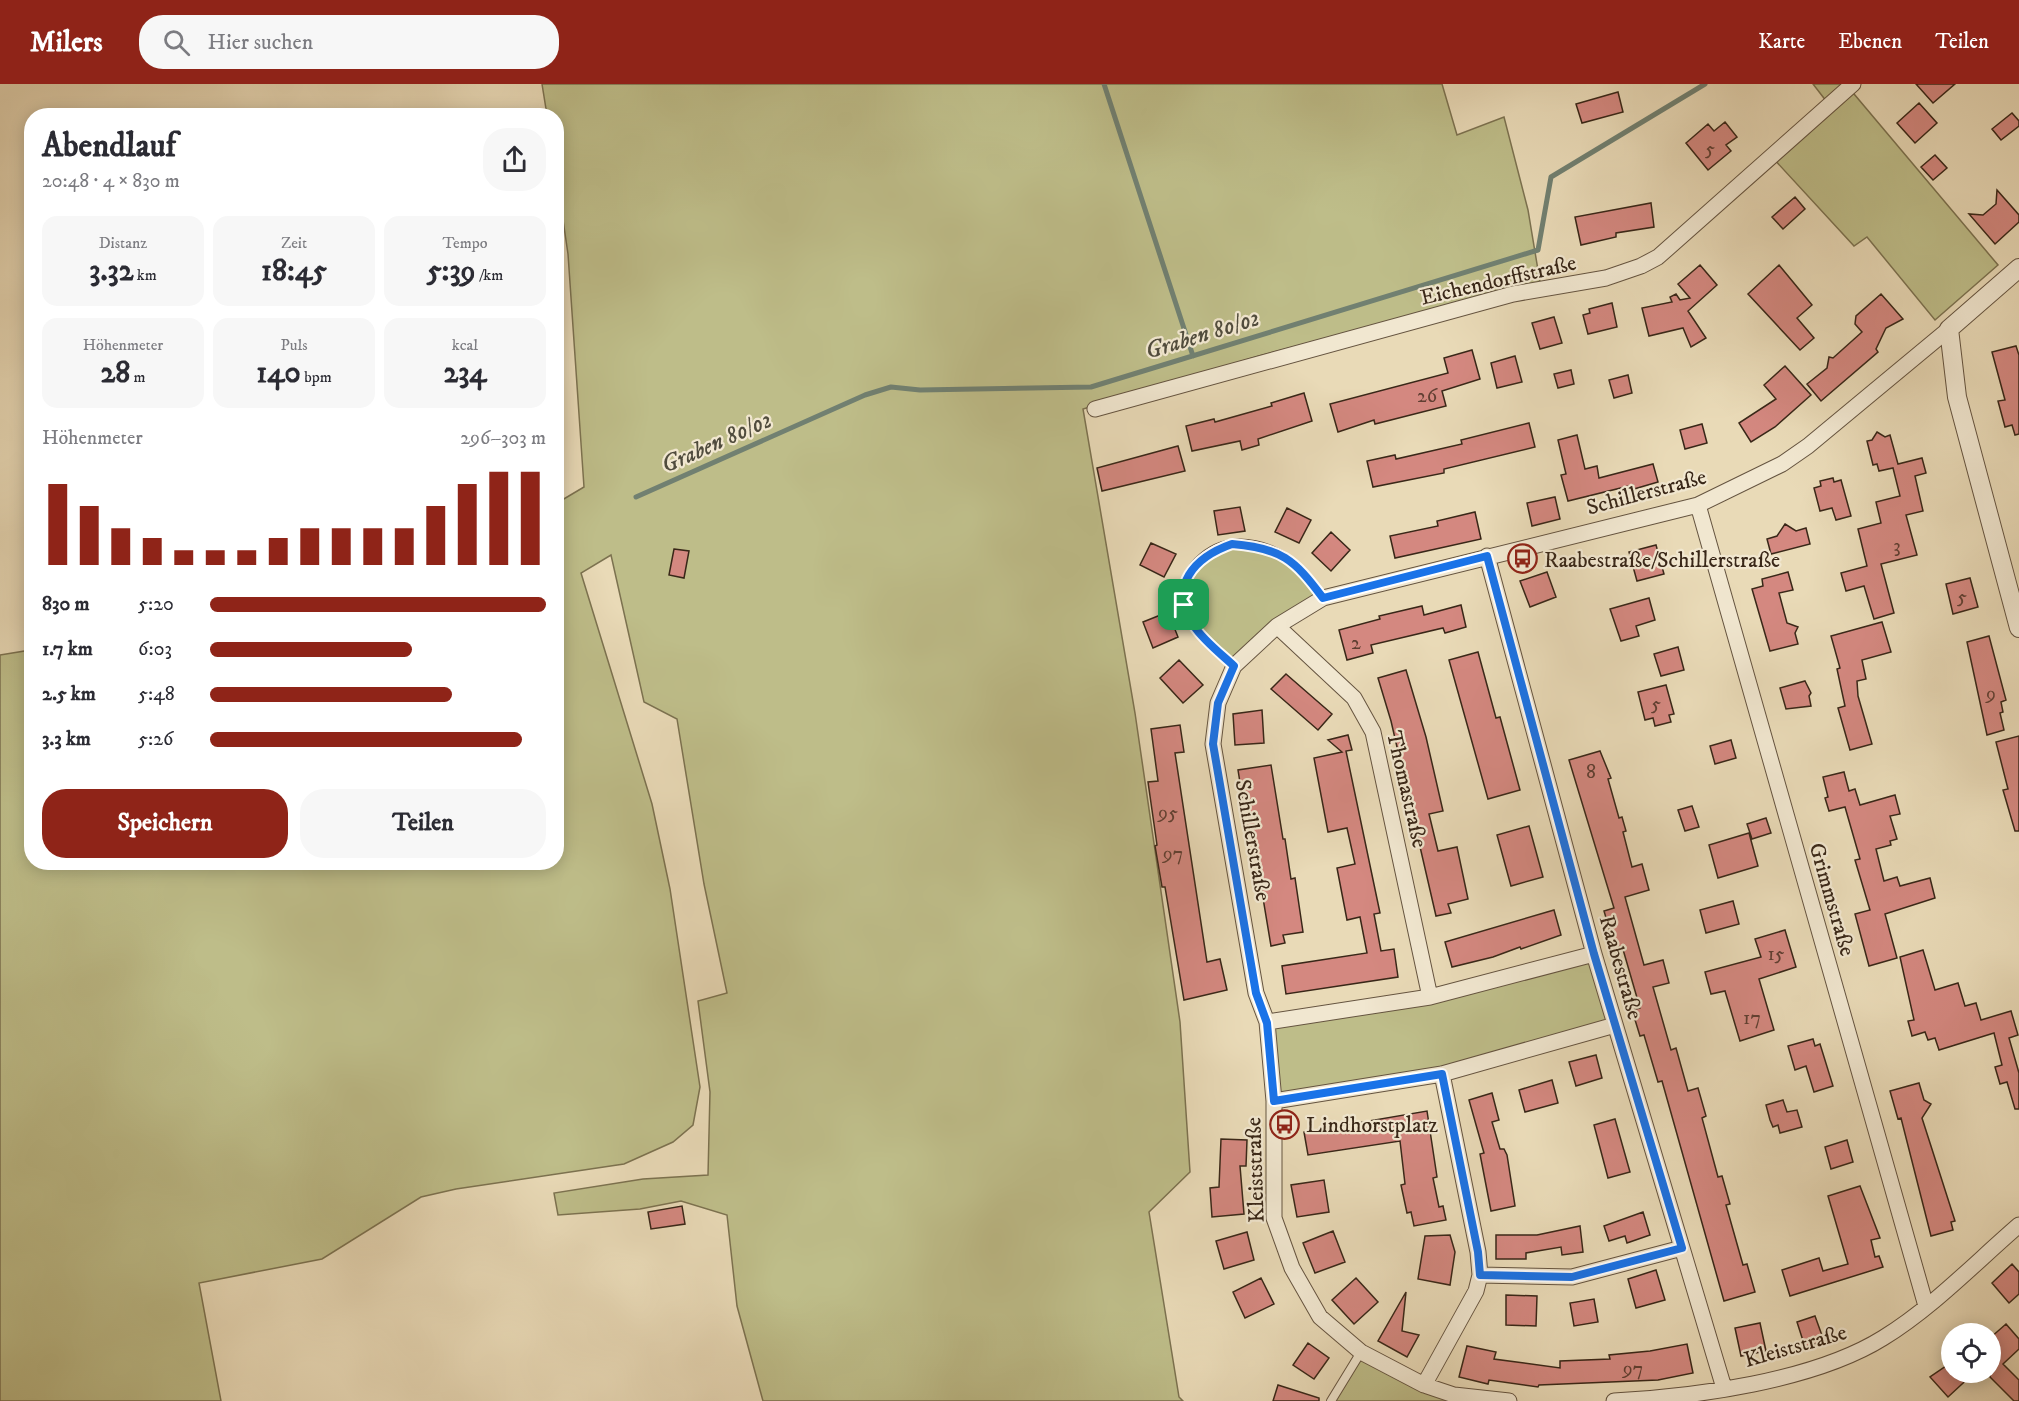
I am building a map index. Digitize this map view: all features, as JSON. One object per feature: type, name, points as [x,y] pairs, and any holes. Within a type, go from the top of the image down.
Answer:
[{"type":"street","name":"Eichendorffstraße","points":[[1095,409],[1513,294],[1606,278],[1641,266],[1659,257],[1853,84]]},
{"type":"street","name":"Schillerstraße","points":[[1267,1023],[1256,993],[1213,744],[1218,703],[1234,666],[1277,626],[1323,598],[1698,505],[1754,479],[1799,452],[1949,329],[2019,268]]},
{"type":"street","points":[[1949,329],[1957,398],[2019,628]]},
{"type":"street","name":"Grimmstraße","points":[[1698,505],[1926,1306]]},
{"type":"street","name":"Raabestraße","points":[[1487,556],[1594,954],[1724,1388]]},
{"type":"street","name":"Thomastraße","points":[[1277,626],[1354,698],[1373,732],[1430,997]]},
{"type":"street","points":[[1594,954],[1430,997],[1267,1023],[1274,1101],[1442,1074],[1615,1025]]},
{"type":"street","points":[[1424,1385],[1476,1291],[1480,1275],[1478,1252],[1442,1074]]},
{"type":"street","name":"Kleiststraße","points":[[1274,1101],[1274,1218],[1292,1268],[1320,1317],[1361,1352],[1424,1385],[1470,1399],[1509,1401]]},
{"type":"street","name":"Kleiststraße","points":[[1614,1401],[1724,1388],[1784,1376],[1856,1352],[1882,1338],[1926,1306],[2019,1225]]},
{"type":"street","points":[[1480,1275],[1572,1277],[1682,1248]]},
{"type":"lane","points":[[1234,666],[1193,625],[1184,605],[1187,579],[1195,564],[1210,552],[1232,544],[1261,546],[1287,558],[1306,575],[1323,598]]},
{"type":"lane","points":[[1331,1401],[1361,1352]]},
{"type":"shaded area","points":[[542,84],[1442,84],[1457,135],[1504,117],[1528,210],[1540,282],[1259,356],[1083,409],[1135,713],[1180,1022],[1190,1172],[1149,1212],[1179,1397],[1183,1401],[763,1401],[737,1306],[727,1215],[681,1201],[640,1209],[558,1215],[554,1193],[643,1179],[708,1175],[710,1092],[698,1001],[727,993],[704,884],[677,719],[644,702],[611,555],[581,573],[652,804],[670,889],[700,1087],[693,1125],[673,1142],[624,1164],[456,1189],[421,1197],[322,1259],[199,1283],[221,1401],[0,1401],[0,655],[24,651],[24,870],[564,870],[564,499],[584,487],[568,254],[564,227],[564,108],[546,108]]},
{"type":"shaded area","points":[[1813,84],[1853,84],[1849,88],[1998,265],[1935,320],[1867,237],[1854,246],[1772,157],[1830,106]]},
{"type":"shaded area","points":[[1232,546],[1262,551],[1282,560],[1300,575],[1320,597],[1233,664],[1197,626],[1191,616],[1187,593],[1194,572],[1202,561]]},
{"type":"shaded area","points":[[1592,957],[1612,1024],[1446,1071],[1276,1099],[1269,1024]]},
{"type":"shaded area","points":[[1363,1355],[1468,1401],[1334,1401]]},
{"type":"building","points":[[1916,84],[1955,84],[1933,103]]},
{"type":"building","points":[[1618,92],[1623,112],[1582,123],[1576,104]]},
{"type":"building","points":[[1919,103],[1937,123],[1915,143],[1897,123]]},
{"type":"building","points":[[2012,113],[2019,121],[2019,126],[2001,140],[1992,129]]},
{"type":"building","points":[[1725,122],[1737,137],[1726,145],[1731,151],[1708,170],[1686,143],[1708,124],[1714,131]]},
{"type":"building","points":[[1935,155],[1947,168],[1933,180],[1921,167]]},
{"type":"building","points":[[1997,190],[2019,215],[2019,222],[1995,244],[1969,214],[1983,215],[1996,204]]},
{"type":"building","points":[[1795,197],[1805,209],[1783,229],[1772,217]]},
{"type":"building","points":[[1651,203],[1654,227],[1616,233],[1616,237],[1581,245],[1575,217]]},
{"type":"building","points":[[1700,265],[1717,285],[1688,311],[1706,338],[1691,347],[1683,328],[1649,336],[1642,308],[1672,302],[1670,297],[1676,294],[1680,300],[1690,298],[1678,284]]},
{"type":"building","points":[[1779,265],[1812,305],[1797,318],[1814,338],[1800,350],[1748,294]]},
{"type":"building","points":[[1881,294],[1903,319],[1886,328],[1876,349],[1878,352],[1821,401],[1807,384],[1827,368],[1829,357],[1833,358],[1862,332],[1855,324],[1856,316]]},
{"type":"building","points":[[1612,303],[1617,327],[1588,334],[1583,315],[1590,313],[1589,309]]},
{"type":"building","points":[[1554,317],[1562,343],[1540,349],[1532,323]]},
{"type":"building","points":[[2016,346],[2019,355],[2019,434],[2015,435],[2012,425],[2005,427],[1998,401],[2005,400],[1992,352]]},
{"type":"building","points":[[1472,350],[1480,379],[1442,391],[1446,406],[1375,424],[1374,420],[1338,432],[1330,404],[1448,373],[1444,358]]},
{"type":"building","points":[[1515,356],[1522,382],[1497,388],[1491,363]]},
{"type":"building","points":[[1785,366],[1811,395],[1775,427],[1751,442],[1739,423],[1776,399],[1764,385]]},
{"type":"building","points":[[1571,370],[1574,384],[1558,388],[1554,374]]},
{"type":"building","points":[[1628,375],[1632,393],[1614,398],[1609,380]]},
{"type":"building","points":[[1304,393],[1312,421],[1258,439],[1259,445],[1242,450],[1240,441],[1192,451],[1186,426],[1214,419],[1215,422],[1272,406],[1271,403]]},
{"type":"building","points":[[1529,423],[1535,447],[1444,469],[1444,473],[1373,487],[1367,461],[1395,455],[1396,459],[1462,444],[1461,440]]},
{"type":"building","points":[[1702,424],[1707,443],[1685,449],[1680,430]]},
{"type":"building","points":[[1877,432],[1885,437],[1890,435],[1898,464],[1922,458],[1926,473],[1915,476],[1923,511],[1906,515],[1917,555],[1881,564],[1894,613],[1874,619],[1864,586],[1846,591],[1841,573],[1867,566],[1858,529],[1881,523],[1876,502],[1900,496],[1893,468],[1879,471],[1877,464],[1873,465],[1867,441],[1872,440]]},
{"type":"building","points":[[1577,435],[1585,469],[1597,466],[1599,478],[1653,464],[1658,482],[1634,489],[1633,485],[1568,501],[1561,475],[1566,474],[1558,440]]},
{"type":"building","points":[[1178,446],[1185,471],[1102,491],[1097,468]]},
{"type":"building","points":[[1833,478],[1834,482],[1841,480],[1851,516],[1836,520],[1832,508],[1820,511],[1814,488],[1821,486],[1820,481]]},
{"type":"building","points":[[1555,497],[1560,519],[1532,526],[1527,503]]},
{"type":"building","points":[[1240,507],[1245,531],[1218,535],[1214,511]]},
{"type":"building","points":[[1287,508],[1311,520],[1299,543],[1275,532]]},
{"type":"building","points":[[1475,512],[1481,539],[1395,558],[1390,536],[1438,526],[1437,521]]},
{"type":"building","points":[[1785,524],[1796,531],[1806,528],[1810,544],[1771,554],[1767,539],[1777,536]]},
{"type":"building","points":[[1331,532],[1350,550],[1331,571],[1312,553]]},
{"type":"building","points":[[1151,543],[1176,554],[1164,577],[1140,565]]},
{"type":"building","points":[[1656,545],[1664,574],[1637,581],[1629,552]]},
{"type":"building","points":[[674,549],[689,551],[684,578],[669,575]]},
{"type":"building","points":[[1547,572],[1556,597],[1530,607],[1520,581]]},
{"type":"building","points":[[1788,572],[1793,590],[1779,593],[1787,623],[1798,627],[1795,633],[1798,644],[1770,651],[1752,589],[1763,586],[1762,579]]},
{"type":"building","points":[[1970,578],[1978,607],[1953,614],[1946,584]]},
{"type":"building","points":[[1649,598],[1655,620],[1636,626],[1639,636],[1621,641],[1610,609]]},
{"type":"building","points":[[1461,605],[1466,627],[1445,633],[1443,628],[1371,645],[1373,653],[1347,660],[1339,630],[1380,619],[1379,616],[1422,606],[1424,615]]},
{"type":"building","points":[[1168,612],[1178,637],[1153,648],[1143,622]]},
{"type":"building","points":[[1882,622],[1891,652],[1862,660],[1866,679],[1857,681],[1858,696],[1872,744],[1850,750],[1838,708],[1845,706],[1837,669],[1840,668],[1831,636]]},
{"type":"building","points":[[1989,636],[2006,700],[2001,702],[2003,712],[2000,713],[2004,730],[1987,735],[1967,642]]},
{"type":"building","points":[[1678,647],[1684,670],[1661,676],[1654,654]]},
{"type":"building","points":[[1478,652],[1496,718],[1500,717],[1520,790],[1488,799],[1449,660]]},
{"type":"building","points":[[1179,660],[1203,685],[1183,703],[1160,678]]},
{"type":"building","points":[[1406,670],[1426,737],[1443,811],[1429,814],[1438,851],[1457,847],[1468,899],[1448,904],[1451,913],[1436,916],[1391,721],[1378,678]]},
{"type":"building","points":[[1286,674],[1332,714],[1318,730],[1271,689]]},
{"type":"building","points":[[1805,681],[1811,693],[1809,696],[1811,706],[1786,709],[1780,688]]},
{"type":"building","points":[[1666,685],[1674,714],[1669,715],[1671,722],[1655,726],[1653,718],[1645,720],[1638,692]]},
{"type":"building","points":[[1262,710],[1264,743],[1235,745],[1233,714]]},
{"type":"building","points":[[1180,725],[1184,752],[1175,753],[1207,962],[1220,959],[1227,990],[1184,1000],[1165,887],[1162,887],[1155,846],[1157,845],[1148,782],[1158,781],[1151,729]]},
{"type":"building","points":[[1348,735],[1352,750],[1346,751],[1380,913],[1374,914],[1381,951],[1394,949],[1398,977],[1286,994],[1282,966],[1367,953],[1360,917],[1347,920],[1337,868],[1355,864],[1347,828],[1328,832],[1314,758],[1342,752],[1328,740]]},
{"type":"building","points":[[2019,736],[2019,831],[2015,831],[2003,790],[2008,789],[1996,742]]},
{"type":"building","points":[[1731,740],[1736,758],[1715,764],[1710,746]]},
{"type":"building","points":[[1600,751],[1611,778],[1608,779],[1619,818],[1622,817],[1626,831],[1623,832],[1632,867],[1642,864],[1649,890],[1625,897],[1644,965],[1663,960],[1669,983],[1653,987],[1671,1050],[1676,1048],[1688,1091],[1698,1088],[1706,1116],[1702,1118],[1718,1177],[1722,1176],[1730,1204],[1726,1205],[1743,1265],[1747,1264],[1755,1292],[1724,1301],[1662,1081],[1658,1082],[1644,1035],[1640,1036],[1632,1010],[1640,1008],[1622,946],[1615,948],[1604,911],[1614,908],[1569,760]]},
{"type":"building","points":[[1271,765],[1291,879],[1295,878],[1303,932],[1283,935],[1285,943],[1271,946],[1254,844],[1250,845],[1238,770]]},
{"type":"building","points":[[1844,772],[1849,791],[1855,789],[1860,805],[1895,795],[1900,814],[1890,816],[1897,839],[1890,841],[1891,845],[1876,849],[1884,881],[1897,877],[1900,886],[1930,878],[1935,898],[1885,914],[1897,958],[1869,966],[1855,914],[1870,910],[1855,860],[1860,859],[1845,807],[1829,811],[1825,798],[1828,797],[1823,777]]},
{"type":"building","points":[[1692,806],[1699,827],[1685,831],[1678,810]]},
{"type":"building","points":[[1766,818],[1771,833],[1752,839],[1747,824]]},
{"type":"building","points":[[1529,826],[1543,877],[1511,886],[1497,835]]},
{"type":"building","points":[[1749,833],[1758,866],[1718,878],[1709,845]]},
{"type":"building","points":[[1733,901],[1739,924],[1706,933],[1700,910]]},
{"type":"building","points":[[1554,910],[1561,935],[1521,949],[1520,947],[1493,957],[1452,967],[1445,942]]},
{"type":"building","points":[[1785,930],[1796,967],[1759,979],[1774,1030],[1740,1041],[1725,991],[1711,994],[1705,972],[1761,957],[1755,939]]},
{"type":"building","points":[[1923,950],[1935,990],[1958,983],[1965,1006],[1976,1003],[1981,1020],[2011,1011],[2018,1035],[2009,1038],[2019,1073],[2019,1109],[2015,1109],[2007,1082],[2000,1084],[1995,1067],[2002,1065],[1994,1033],[1939,1050],[1935,1038],[1928,1040],[1925,1032],[1912,1036],[1908,1021],[1914,1020],[1900,957]]},
{"type":"building","points":[[1813,1039],[1815,1046],[1820,1044],[1833,1086],[1814,1092],[1806,1066],[1795,1070],[1788,1046]]},
{"type":"building","points":[[1596,1055],[1602,1078],[1576,1086],[1569,1062]]},
{"type":"building","points":[[1552,1080],[1558,1103],[1525,1112],[1519,1090]]},
{"type":"building","points":[[1919,1083],[1924,1100],[1931,1104],[1922,1118],[1955,1221],[1951,1222],[1953,1230],[1931,1236],[1901,1118],[1898,1119],[1890,1091]]},
{"type":"building","points":[[1492,1093],[1499,1120],[1492,1122],[1500,1149],[1504,1149],[1507,1155],[1515,1206],[1491,1211],[1480,1154],[1484,1153],[1469,1100]]},
{"type":"building","points":[[1783,1100],[1787,1112],[1797,1110],[1802,1127],[1780,1133],[1778,1125],[1773,1127],[1766,1105]]},
{"type":"building","points":[[1427,1111],[1437,1177],[1433,1178],[1439,1207],[1443,1206],[1446,1220],[1414,1226],[1411,1212],[1407,1213],[1401,1185],[1405,1184],[1400,1141],[1308,1155],[1304,1132]]},
{"type":"building","points":[[1615,1119],[1630,1172],[1608,1178],[1594,1125]]},
{"type":"building","points":[[1221,1139],[1247,1140],[1246,1166],[1240,1166],[1244,1214],[1212,1217],[1210,1188],[1219,1187]]},
{"type":"building","points":[[1847,1140],[1853,1162],[1831,1169],[1825,1147]]},
{"type":"building","points":[[1324,1180],[1329,1212],[1297,1217],[1291,1185]]},
{"type":"building","points":[[1860,1186],[1880,1238],[1871,1240],[1875,1257],[1879,1256],[1883,1267],[1790,1296],[1782,1270],[1819,1258],[1823,1271],[1848,1264],[1828,1196]]},
{"type":"building","points":[[682,1206],[685,1224],[651,1229],[648,1212]]},
{"type":"building","points":[[1643,1212],[1650,1235],[1627,1243],[1625,1236],[1609,1241],[1604,1226]]},
{"type":"building","points":[[1580,1226],[1583,1252],[1562,1255],[1561,1247],[1526,1253],[1526,1259],[1496,1259],[1496,1235],[1537,1235]]},
{"type":"building","points":[[1333,1231],[1345,1262],[1315,1273],[1303,1243]]},
{"type":"building","points":[[1247,1232],[1254,1260],[1224,1269],[1216,1241]]},
{"type":"building","points":[[1450,1235],[1455,1252],[1450,1285],[1418,1279],[1425,1236]]},
{"type":"building","points":[[2012,1264],[2019,1272],[2019,1294],[2009,1303],[1992,1283]]},
{"type":"building","points":[[1656,1270],[1665,1300],[1636,1308],[1628,1279]]},
{"type":"building","points":[[1261,1278],[1274,1304],[1245,1318],[1233,1292]]},
{"type":"building","points":[[1356,1278],[1378,1302],[1354,1324],[1332,1300]]},
{"type":"building","points":[[1406,1292],[1402,1331],[1419,1335],[1407,1357],[1378,1341]]},
{"type":"building","points":[[1506,1295],[1537,1296],[1536,1326],[1506,1325]]},
{"type":"building","points":[[1594,1299],[1598,1322],[1574,1326],[1570,1303]]},
{"type":"building","points":[[1815,1316],[1824,1341],[1805,1347],[1797,1322]]},
{"type":"building","points":[[1760,1323],[1766,1351],[1741,1356],[1735,1328]]},
{"type":"building","points":[[2006,1324],[2019,1339],[2019,1349],[2003,1364],[2019,1380],[2019,1401],[2014,1401],[1996,1383],[2001,1383],[2001,1328]]},
{"type":"building","points":[[1308,1343],[1329,1358],[1314,1379],[1293,1365]]},
{"type":"building","points":[[1687,1344],[1693,1373],[1658,1380],[1539,1385],[1538,1387],[1489,1380],[1488,1384],[1459,1377],[1467,1346],[1496,1352],[1494,1359],[1560,1368],[1560,1361],[1610,1359],[1609,1355]]},
{"type":"building","points":[[1941,1370],[1941,1383],[1963,1383],[1948,1397],[1930,1377]]},
{"type":"building","points":[[1278,1385],[1319,1398],[1319,1401],[1273,1401]]},
{"type":"waterway","points":[[1104,84],[1193,356]]},
{"type":"waterway","name":"Graben 80/02","points":[[636,497],[865,395],[891,387],[920,390],[1091,387],[1538,250],[1551,177],[1705,84]]},
{"type":"place","name":"Raabestraße/Schillerstraße","points":[[1523,559]]},
{"type":"place","name":"Lindhorstplatz","points":[[1285,1124]]},
{"type":"route","points":[[1232,544],[1261,546],[1287,558],[1306,575],[1323,598],[1487,556],[1594,954],[1682,1248],[1572,1277],[1535,1278],[1480,1275],[1478,1252],[1442,1074],[1274,1101],[1267,1023],[1256,993],[1213,744],[1218,703],[1234,666],[1193,625],[1184,605],[1187,579],[1195,564],[1210,552],[1232,544]]}]
